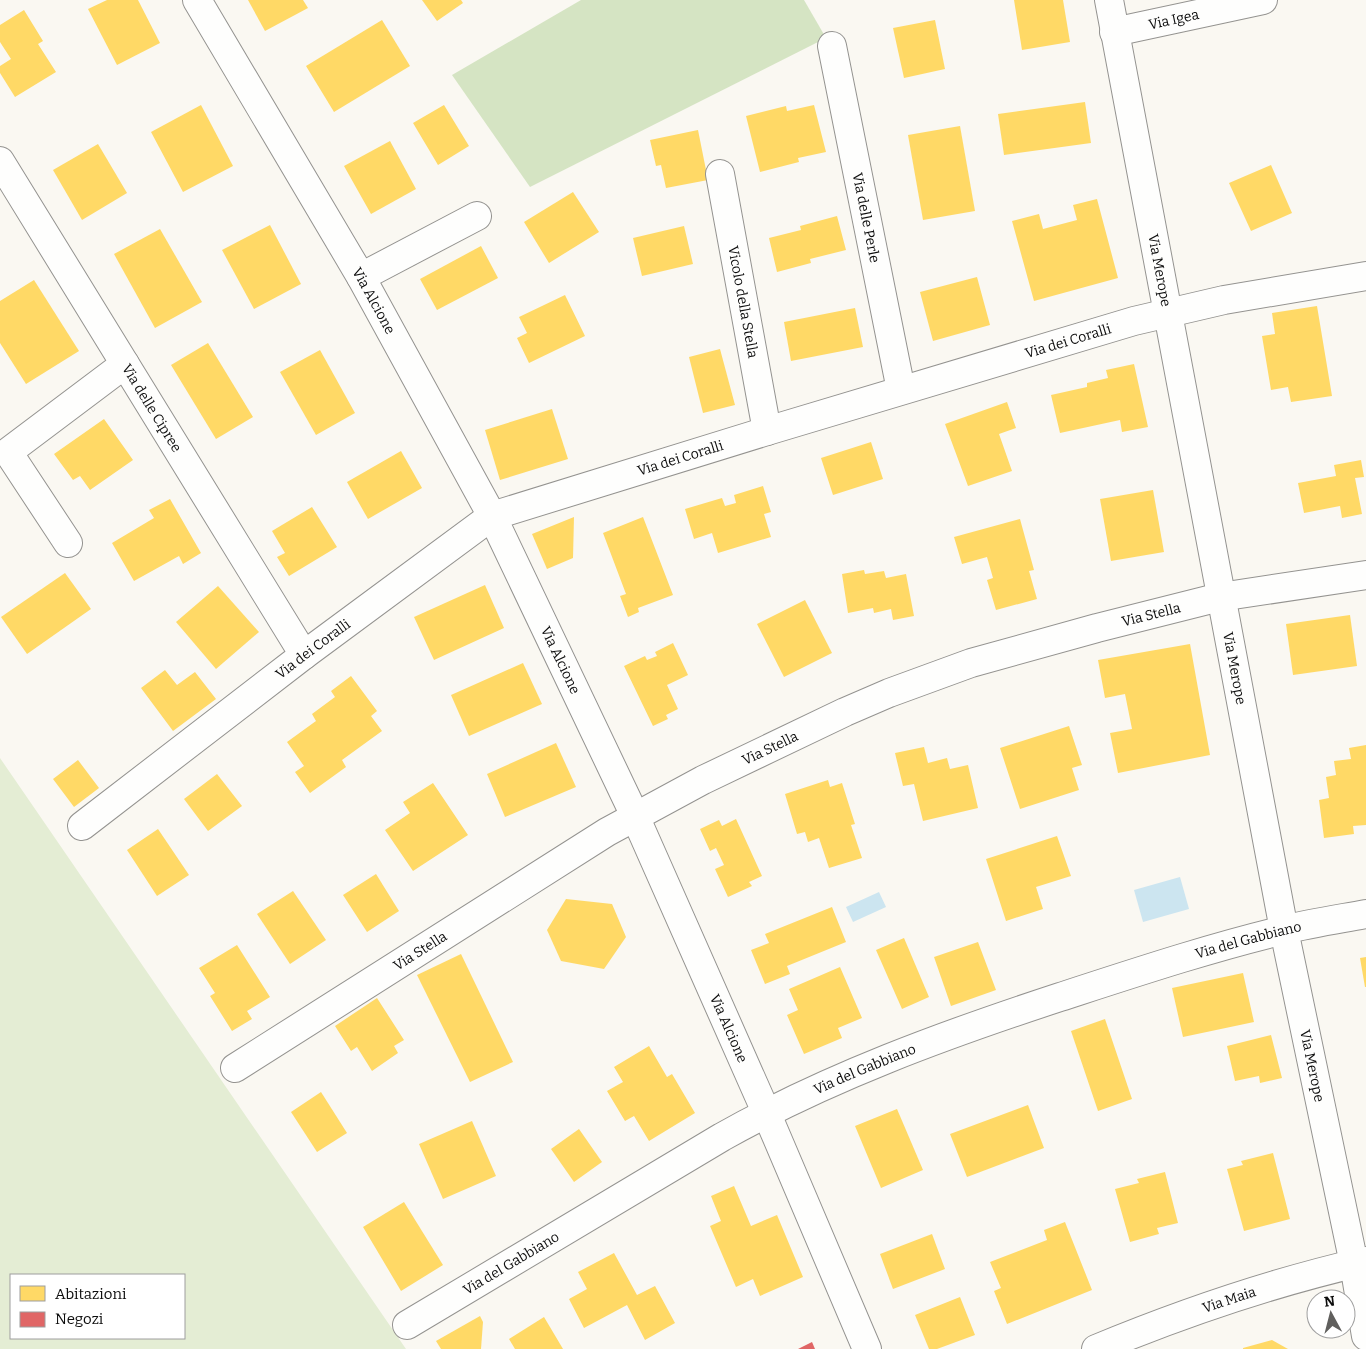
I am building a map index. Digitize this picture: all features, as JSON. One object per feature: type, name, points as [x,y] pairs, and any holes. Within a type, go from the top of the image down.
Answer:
[{"type":"street","name":"Via Alcione","points":[[197,0],[360,277],[492,516],[635,816],[766,1112],[867,1349]]},
{"type":"street","name":"Via Merope","points":[[1109,0],[1284,930],[1360,1262],[1366,1336]]},
{"type":"street","name":"Via Igea","points":[[1114,32],[1263,0]]},
{"type":"street","name":"Via delle Perle","points":[[832,46],[901,390]]},
{"type":"street","name":"Via delle Cipree","points":[[0,162],[304,655]]},
{"type":"street","name":"Vicolo della Stella","points":[[720,174],[767,431]]},
{"type":"street","points":[[360,277],[477,216]]},
{"type":"street","name":"Via dei Coralli","points":[[82,826],[304,655],[492,516],[1093,332],[1224,300],[1366,276]]},
{"type":"street","points":[[68,543],[8,452],[125,364]]},
{"type":"street","name":"Via Stella","points":[[235,1068],[580,848],[635,816],[820,724],[907,686],[1020,649],[1220,597],[1366,575]]},
{"type":"street","name":"Via del Gabbiano","points":[[407,1325],[766,1112],[824,1084],[948,1035],[1126,976],[1284,930],[1366,914]]},
{"type":"street","name":"Via Maia","points":[[1096,1349],[1195,1312],[1299,1278],[1360,1262]]},
{"type":"green space","points":[[581,0],[804,0],[826,38],[530,187],[452,75]]},
{"type":"green space","points":[[0,758],[406,1349],[0,1349]]},
{"type":"water","points":[[1180,877],[1189,909],[1143,922],[1134,890]]},
{"type":"water","points":[[879,892],[886,907],[853,922],[846,907]]},
{"type":"building: Abitazioni","points":[[107,0],[138,0],[160,43],[117,65],[88,9]]},
{"type":"building: Abitazioni","points":[[248,0],[303,0],[308,8],[265,31]]},
{"type":"building: Abitazioni","points":[[422,0],[461,0],[463,3],[437,21]]},
{"type":"building: Abitazioni","points":[[1014,0],[1063,0],[1070,42],[1022,50]]},
{"type":"building: Abitazioni","points":[[24,10],[43,41],[38,44],[56,72],[15,97],[0,73],[0,66],[11,59],[0,42],[0,25]]},
{"type":"building: Abitazioni","points":[[382,20],[410,66],[334,112],[306,66]]},
{"type":"building: Abitazioni","points":[[935,20],[945,69],[904,78],[893,28]]},
{"type":"building: Abitazioni","points":[[1085,102],[1091,143],[1004,155],[998,114]]},
{"type":"building: Abitazioni","points":[[201,105],[233,166],[183,192],[151,132]]},
{"type":"building: Abitazioni","points":[[444,105],[469,146],[438,165],[413,123]]},
{"type":"building: Abitazioni","points":[[814,105],[826,152],[798,158],[799,162],[760,172],[746,116],[786,106],[787,111]]},
{"type":"building: Abitazioni","points":[[960,126],[975,211],[923,220],[908,135]]},
{"type":"building: Abitazioni","points":[[698,130],[708,180],[666,188],[661,165],[656,166],[650,140]]},
{"type":"building: Abitazioni","points":[[390,141],[416,189],[371,214],[344,166]]},
{"type":"building: Abitazioni","points":[[98,144],[127,193],[82,220],[53,170]]},
{"type":"building: Abitazioni","points":[[1271,165],[1292,213],[1251,231],[1229,183]]},
{"type":"building: Abitazioni","points":[[573,192],[599,232],[549,263],[524,222]]},
{"type":"building: Abitazioni","points":[[1097,199],[1118,278],[1034,301],[1012,221],[1039,214],[1043,229],[1077,220],[1073,205]]},
{"type":"building: Abitazioni","points":[[837,216],[846,250],[810,259],[811,263],[777,272],[769,238],[801,230],[800,226]]},
{"type":"building: Abitazioni","points":[[270,225],[301,284],[254,309],[222,250]]},
{"type":"building: Abitazioni","points":[[684,226],[693,264],[642,276],[633,238]]},
{"type":"building: Abitazioni","points":[[160,229],[202,302],[155,328],[114,254]]},
{"type":"building: Abitazioni","points":[[481,246],[498,278],[437,310],[420,279]]},
{"type":"building: Abitazioni","points":[[977,277],[990,325],[933,341],[920,292]]},
{"type":"building: Abitazioni","points":[[34,280],[79,351],[26,384],[0,343],[0,301]]},
{"type":"building: Abitazioni","points":[[565,295],[585,336],[529,363],[517,338],[527,333],[519,317]]},
{"type":"building: Abitazioni","points":[[1317,306],[1332,396],[1291,402],[1288,387],[1271,390],[1262,336],[1275,334],[1272,313]]},
{"type":"building: Abitazioni","points":[[855,308],[863,347],[791,361],[784,322]]},
{"type":"building: Abitazioni","points":[[208,343],[253,417],[216,439],[171,365]]},
{"type":"building: Abitazioni","points":[[720,349],[735,405],[703,413],[689,357]]},
{"type":"building: Abitazioni","points":[[320,350],[355,413],[316,435],[280,372]]},
{"type":"building: Abitazioni","points":[[1134,364],[1148,427],[1122,432],[1120,420],[1060,433],[1051,395],[1087,387],[1087,383],[1108,378],[1106,370]]},
{"type":"building: Abitazioni","points":[[1007,402],[1016,428],[999,434],[1012,471],[968,486],[945,424]]},
{"type":"building: Abitazioni","points":[[552,409],[568,459],[500,480],[485,430]]},
{"type":"building: Abitazioni","points":[[104,419],[133,460],[90,490],[80,476],[73,480],[54,454]]},
{"type":"building: Abitazioni","points":[[871,442],[883,479],[833,495],[821,458]]},
{"type":"building: Abitazioni","points":[[401,451],[422,488],[368,519],[347,482]]},
{"type":"building: Abitazioni","points":[[1361,460],[1364,477],[1355,478],[1362,514],[1342,518],[1340,506],[1304,513],[1298,483],[1336,476],[1334,465]]},
{"type":"building: Abitazioni","points":[[763,486],[771,512],[764,514],[771,537],[718,553],[712,533],[694,539],[685,509],[722,498],[725,506],[736,503],[734,495]]},
{"type":"building: Abitazioni","points":[[1153,490],[1164,552],[1111,561],[1100,499]]},
{"type":"building: Abitazioni","points":[[170,499],[201,553],[183,564],[179,556],[134,581],[112,543],[154,518],[149,510]]},
{"type":"building: Abitazioni","points":[[312,507],[337,547],[289,576],[277,557],[285,553],[272,531]]},
{"type":"building: Abitazioni","points":[[574,517],[573,558],[547,569],[532,534]]},
{"type":"building: Abitazioni","points":[[643,517],[673,595],[638,608],[639,612],[628,617],[620,596],[626,594],[603,533]]},
{"type":"building: Abitazioni","points":[[1020,519],[1034,570],[1029,571],[1037,599],[996,610],[987,580],[993,578],[987,557],[962,564],[954,537]]},
{"type":"building: Abitazioni","points":[[864,570],[865,574],[884,571],[886,578],[906,574],[914,616],[893,620],[891,609],[874,613],[873,608],[848,613],[842,574]]},
{"type":"building: Abitazioni","points":[[65,573],[91,609],[27,654],[1,617]]},
{"type":"building: Abitazioni","points":[[485,585],[504,628],[434,660],[414,617]]},
{"type":"building: Abitazioni","points":[[218,586],[259,632],[216,669],[176,622]]},
{"type":"building: Abitazioni","points":[[805,600],[832,653],[784,677],[757,624]]},
{"type":"building: Abitazioni","points":[[1350,615],[1357,666],[1293,675],[1286,624]]},
{"type":"building: Abitazioni","points":[[673,643],[688,675],[667,685],[678,709],[666,715],[668,719],[653,726],[624,666],[645,656],[647,660],[657,656],[655,652]]},
{"type":"building: Abitazioni","points":[[1190,644],[1210,755],[1118,773],[1110,733],[1132,729],[1125,694],[1105,698],[1098,660]]},
{"type":"building: Abitazioni","points":[[523,663],[542,704],[469,736],[451,695]]},
{"type":"building: Abitazioni","points":[[165,670],[177,685],[195,672],[216,699],[173,731],[141,688]]},
{"type":"building: Abitazioni","points":[[351,676],[377,711],[371,716],[382,731],[342,760],[346,767],[310,793],[295,772],[304,766],[287,742],[316,721],[312,714],[335,697],[331,691]]},
{"type":"building: Abitazioni","points":[[1069,726],[1082,765],[1072,768],[1079,790],[1020,809],[1000,748]]},
{"type":"building: Abitazioni","points":[[556,743],[576,787],[505,817],[487,774]]},
{"type":"building: Abitazioni","points":[[1366,745],[1366,825],[1353,826],[1354,834],[1324,838],[1319,800],[1329,798],[1326,777],[1336,775],[1334,761],[1351,759],[1349,748]]},
{"type":"building: Abitazioni","points":[[924,747],[928,763],[947,758],[950,769],[968,765],[978,808],[923,821],[914,784],[903,786],[895,753]]},
{"type":"building: Abitazioni","points":[[78,760],[99,788],[74,807],[53,779]]},
{"type":"building: Abitazioni","points":[[217,774],[242,806],[208,831],[184,799]]},
{"type":"building: Abitazioni","points":[[828,780],[830,787],[842,783],[855,824],[851,825],[862,858],[829,868],[819,838],[808,842],[805,832],[797,834],[785,794]]},
{"type":"building: Abitazioni","points":[[433,783],[468,835],[413,871],[385,830],[410,813],[403,802]]},
{"type":"building: Abitazioni","points":[[736,819],[762,876],[749,882],[752,886],[728,897],[715,869],[724,865],[716,848],[710,851],[700,829],[719,820],[722,826]]},
{"type":"building: Abitazioni","points":[[158,829],[189,875],[157,896],[127,850]]},
{"type":"building: Abitazioni","points":[[1057,836],[1071,876],[1036,887],[1043,909],[1006,921],[986,859]]},
{"type":"building: Abitazioni","points":[[376,874],[399,911],[367,932],[343,895]]},
{"type":"building: Abitazioni","points":[[293,891],[326,940],[290,964],[257,914]]},
{"type":"building: Abitazioni","points":[[566,899],[612,904],[626,937],[604,969],[561,961],[547,930]]},
{"type":"building: Abitazioni","points":[[832,907],[846,942],[787,966],[790,974],[765,984],[751,950],[769,943],[765,934]]},
{"type":"building: Abitazioni","points":[[904,938],[929,997],[902,1009],[876,950]]},
{"type":"building: Abitazioni","points":[[978,942],[996,990],[951,1006],[934,957]]},
{"type":"building: Abitazioni","points":[[237,945],[270,997],[247,1011],[252,1019],[232,1031],[210,996],[215,993],[199,968]]},
{"type":"building: Abitazioni","points":[[461,954],[513,1062],[470,1082],[417,975]]},
{"type":"building: Abitazioni","points":[[1366,957],[1366,987],[1365,987],[1360,958]]},
{"type":"building: Abitazioni","points":[[840,967],[862,1018],[838,1028],[842,1038],[804,1054],[787,1015],[798,1010],[789,989]]},
{"type":"building: Abitazioni","points":[[1243,973],[1254,1022],[1183,1037],[1172,988]]},
{"type":"building: Abitazioni","points":[[377,998],[404,1040],[394,1046],[398,1053],[372,1071],[357,1047],[351,1051],[335,1026]]},
{"type":"building: Abitazioni","points":[[1105,1019],[1132,1099],[1098,1111],[1071,1031]]},
{"type":"building: Abitazioni","points":[[1271,1035],[1282,1078],[1260,1083],[1259,1076],[1235,1081],[1227,1046]]},
{"type":"building: Abitazioni","points":[[649,1046],[667,1077],[672,1074],[695,1113],[649,1141],[634,1116],[625,1121],[607,1091],[623,1082],[614,1067]]},
{"type":"building: Abitazioni","points":[[321,1092],[347,1133],[317,1152],[291,1112]]},
{"type":"building: Abitazioni","points":[[1028,1105],[1044,1148],[967,1177],[950,1134]]},
{"type":"building: Abitazioni","points":[[897,1109],[923,1170],[881,1188],[855,1126]]},
{"type":"building: Abitazioni","points":[[472,1121],[496,1176],[443,1199],[419,1144]]},
{"type":"building: Abitazioni","points":[[579,1129],[602,1162],[574,1182],[551,1149]]},
{"type":"building: Abitazioni","points":[[1273,1153],[1290,1219],[1244,1231],[1227,1169],[1243,1165],[1241,1161]]},
{"type":"building: Abitazioni","points":[[1165,1172],[1178,1223],[1157,1228],[1159,1234],[1130,1242],[1115,1189],[1139,1183],[1137,1179]]},
{"type":"building: Abitazioni","points":[[734,1186],[751,1226],[777,1215],[803,1277],[760,1296],[753,1279],[736,1287],[710,1226],[721,1221],[711,1196]]},
{"type":"building: Abitazioni","points":[[404,1202],[443,1265],[401,1291],[363,1227]]},
{"type":"building: Abitazioni","points":[[1065,1222],[1092,1290],[1007,1324],[994,1291],[1001,1288],[990,1262],[1047,1240],[1044,1230]]},
{"type":"building: Abitazioni","points":[[932,1234],[945,1269],[893,1289],[880,1254]]},
{"type":"building: Abitazioni","points":[[614,1253],[637,1295],[655,1286],[675,1323],[645,1340],[627,1305],[584,1328],[569,1299],[587,1289],[578,1272]]},
{"type":"building: Abitazioni","points":[[960,1297],[975,1335],[937,1349],[929,1349],[915,1315]]},
{"type":"building: Abitazioni","points":[[480,1316],[483,1322],[481,1349],[441,1349],[436,1341]]},
{"type":"building: Abitazioni","points":[[544,1317],[563,1349],[515,1349],[509,1339]]},
{"type":"building: Abitazioni","points":[[1272,1340],[1288,1349],[1243,1349],[1243,1348]]},
{"type":"building: Negozi","points":[[812,1342],[815,1349],[798,1349]]}]
